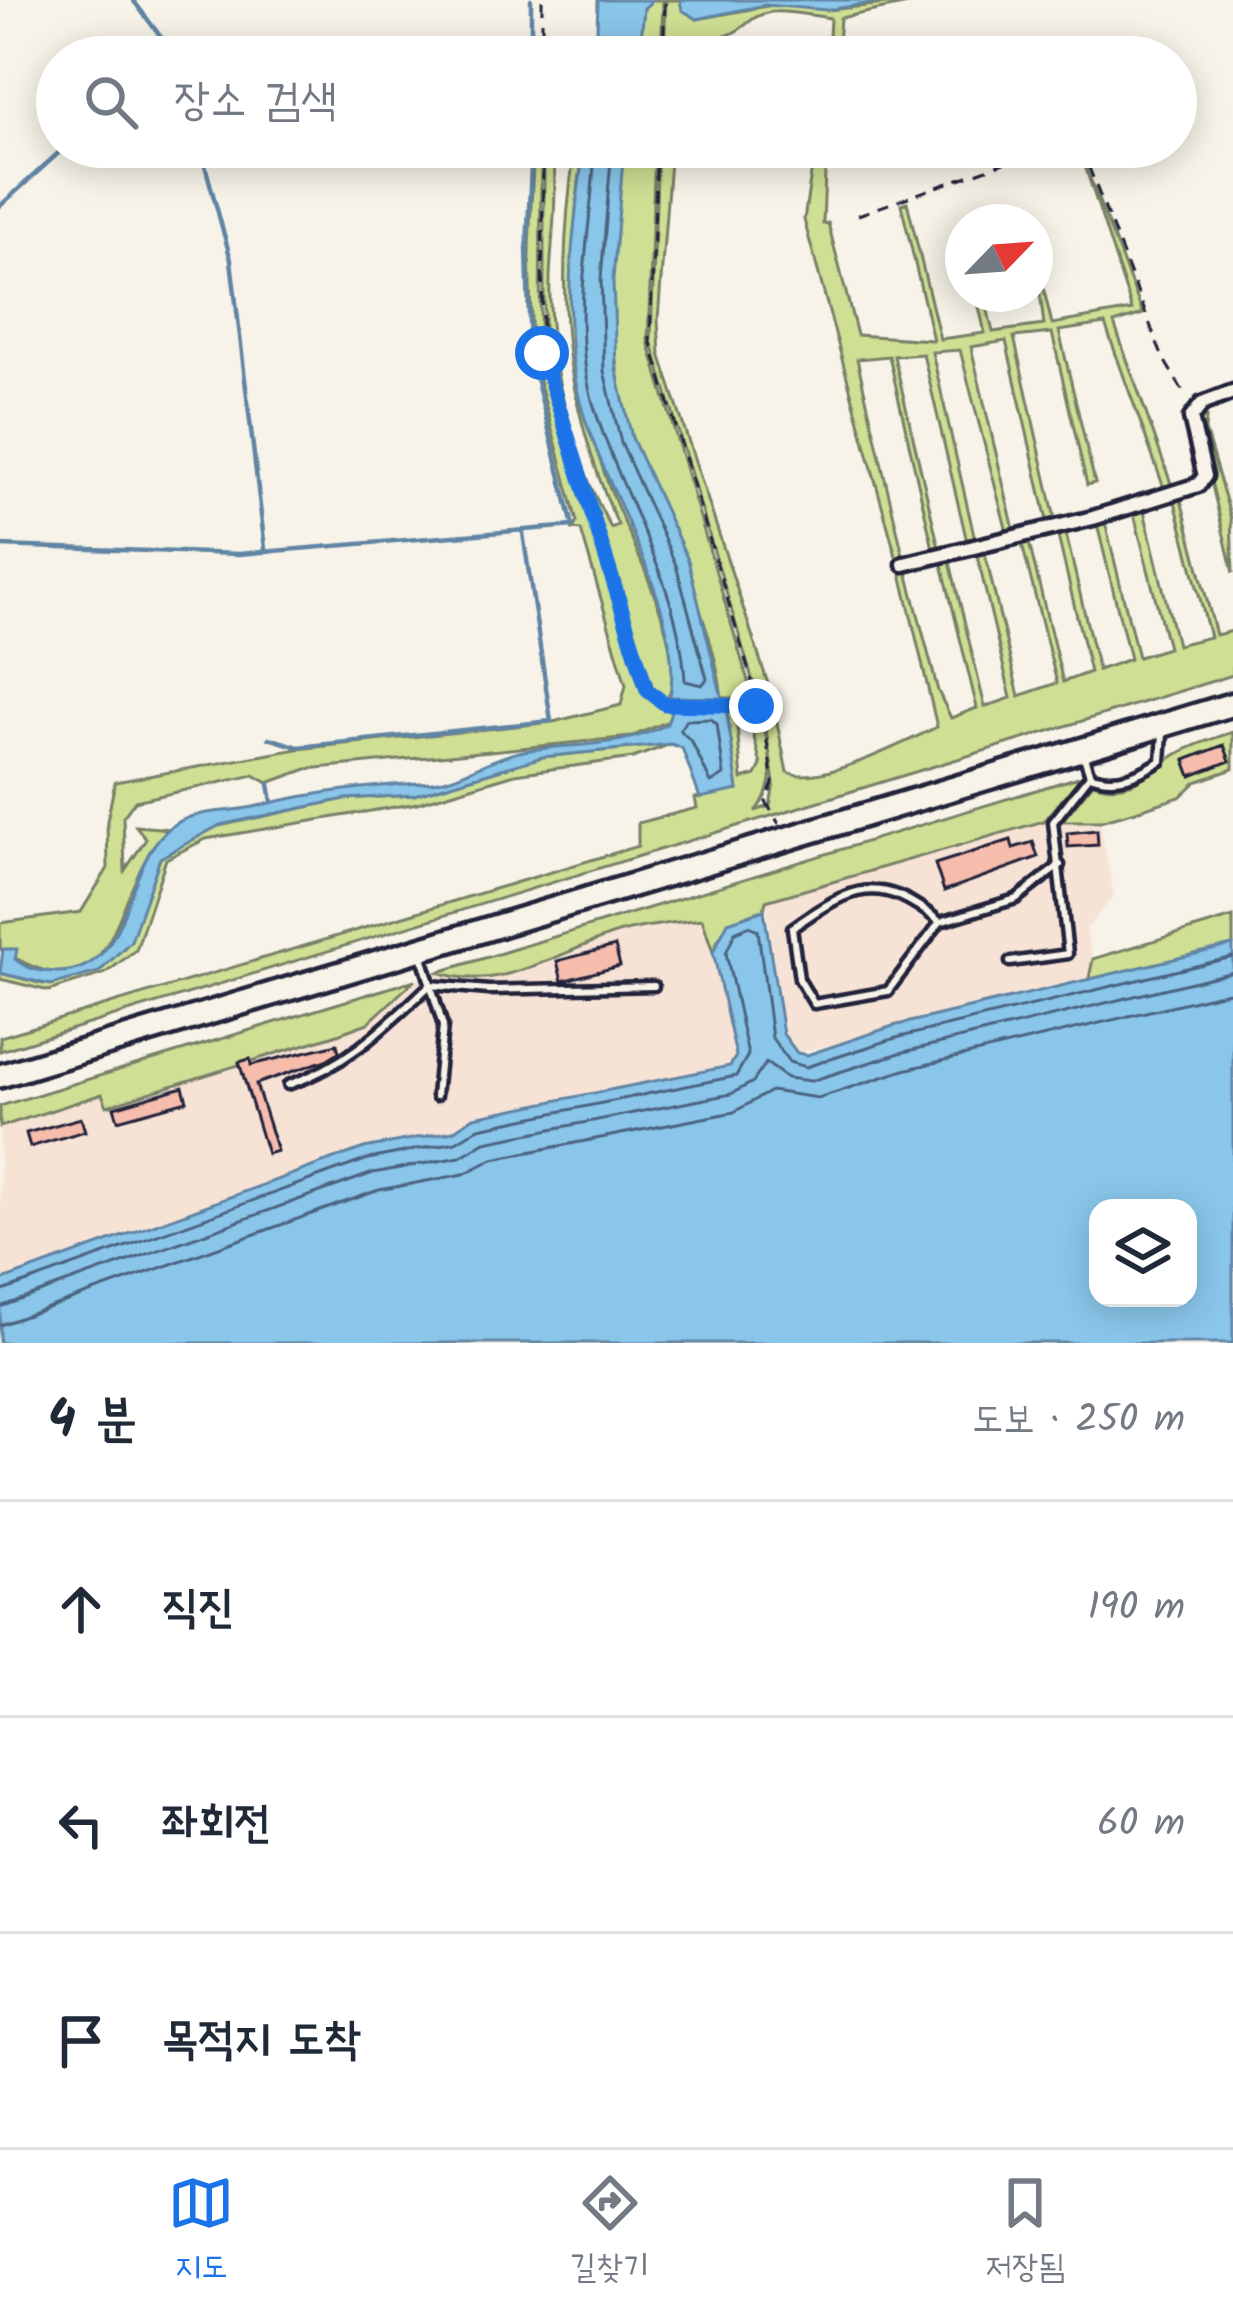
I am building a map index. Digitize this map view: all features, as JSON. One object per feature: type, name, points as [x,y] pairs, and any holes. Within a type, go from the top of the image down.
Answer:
[{"type":"highway","points":[[0,1076],[1233,704]]},
{"type":"street","points":[[904,564],[1093,518],[1198,485],[1205,476],[1191,423],[1197,409],[1233,392]]},
{"type":"lane","points":[[1090,776],[1108,782],[1138,775],[1161,761],[1163,726]]},
{"type":"lane","points":[[1082,750],[1090,776]]},
{"type":"lane","points":[[1010,962],[1068,954],[1057,812],[1090,776]]},
{"type":"lane","points":[[940,922],[905,893],[860,887],[792,928],[799,979],[814,1004],[888,991],[940,922],[1016,899],[1060,865]]},
{"type":"lane","points":[[420,950],[443,1026],[436,1096]]},
{"type":"lane","points":[[287,1084],[329,1071],[365,1046],[430,985],[489,990],[606,983],[654,986]]},
{"type":"path","points":[[542,0],[542,36]]},
{"type":"path","points":[[664,36],[665,0]]},
{"type":"path","points":[[543,168],[542,353],[548,387],[647,690],[665,704],[756,703]]},
{"type":"path","points":[[656,168],[650,340],[772,765],[766,802],[788,841]]},
{"type":"path","points":[[858,215],[990,168]]},
{"type":"path","points":[[1090,168],[1163,358],[1178,388],[1197,409]]},
{"type":"shaded area","points":[[1035,821],[1100,821],[1114,896],[1086,929],[1093,959],[1088,983],[797,1053],[783,1034],[766,901]]},
{"type":"shaded area","points":[[703,919],[736,1056],[730,1066],[474,1117],[453,1131],[372,1145],[0,1281],[0,1127],[103,1094],[107,1105],[336,1035],[404,993],[415,980],[438,972],[454,978],[494,977],[621,932]]},
{"type":"green space","points":[[653,0],[663,0],[662,36],[641,36],[644,8]]},
{"type":"green space","points":[[666,0],[680,0],[697,19],[778,4],[827,10],[927,0],[840,18],[839,36],[829,36],[830,18],[778,12],[761,15],[723,36],[665,36]]},
{"type":"green space","points":[[533,168],[541,168],[540,353],[632,657],[651,694],[672,708],[671,720],[631,737],[307,769],[268,783],[254,775],[135,801],[123,817],[125,870],[146,839],[136,826],[170,829],[150,853],[109,940],[94,961],[72,972],[42,970],[0,949],[0,923],[81,912],[108,868],[107,821],[115,782],[297,749],[553,722],[621,705],[626,685],[581,530],[573,529],[577,522],[532,354]]},
{"type":"green space","points":[[544,168],[554,168],[550,293],[556,363],[582,465],[611,528],[618,525],[584,430],[567,339],[569,198],[573,168],[581,168],[572,282],[579,370],[599,458],[666,632],[672,684],[665,702],[649,689],[636,656],[550,386],[544,353]]},
{"type":"green space","points":[[622,168],[654,168],[648,341],[753,698],[722,698],[707,631],[632,438],[613,330]]},
{"type":"green space","points":[[657,168],[669,168],[658,320],[660,354],[771,693],[787,772],[801,775],[840,768],[937,727],[900,569],[906,568],[938,691],[951,718],[977,708],[941,560],[949,558],[985,707],[1011,698],[976,551],[984,550],[1019,696],[1057,683],[1021,540],[1028,539],[1063,682],[1090,672],[1057,532],[1065,530],[1098,670],[1130,659],[1096,520],[1104,518],[1138,657],[1168,648],[1133,510],[1143,507],[1177,645],[1210,637],[1174,498],[1180,496],[1216,635],[1233,631],[1233,675],[0,1051],[0,1037],[638,846],[638,823],[697,808],[695,798],[738,790],[726,706],[735,706],[742,779],[756,775],[761,765],[746,706],[755,706],[765,732],[771,774],[755,811],[770,806],[774,783],[765,722],[651,340]]},
{"type":"green space","points":[[812,168],[825,168],[823,224],[828,223],[857,335],[933,340],[901,204],[907,202],[940,339],[985,333],[980,312],[988,312],[993,332],[1044,325],[1042,312],[1049,312],[1052,324],[1132,310],[1086,168],[1143,314],[1114,323],[1173,489],[1165,491],[1105,324],[1059,331],[1095,483],[1087,485],[1052,333],[1014,337],[1056,523],[1048,525],[1006,341],[971,347],[1015,534],[1008,536],[960,350],[932,352],[976,544],[968,546],[923,354],[894,356],[940,552],[934,553],[889,356],[857,359],[904,559],[897,560],[804,220]]},
{"type":"green space","points":[[1207,407],[1205,430],[1231,518],[1233,573],[1197,423]]},
{"type":"green space","points":[[1233,732],[1233,769],[1196,782],[1180,797],[1100,821],[1062,821],[1093,783],[1130,784],[1185,750]]},
{"type":"green space","points":[[671,744],[633,758],[515,774],[418,803],[206,839],[166,859],[136,950],[106,973],[49,991],[0,979],[0,973],[43,984],[104,967],[125,947],[160,858],[210,828],[345,799],[414,795],[542,757]]},
{"type":"green space","points":[[1082,776],[1044,821],[766,901],[764,910],[726,928],[713,952],[702,919],[618,933],[507,974],[461,978],[439,972]]},
{"type":"green space","points":[[1233,917],[1233,945],[1088,983],[1093,959]]},
{"type":"green space","points":[[415,980],[368,1023],[335,1035],[107,1106],[102,1094],[0,1127],[0,1106]]},
{"type":"water","points":[[598,0],[653,0],[644,8],[641,36],[597,36]]},
{"type":"water","points":[[680,0],[891,0],[827,10],[765,5],[697,19],[682,10]]},
{"type":"water","points":[[582,168],[622,168],[613,280],[616,369],[632,438],[688,560],[722,698],[670,697],[666,625],[580,402],[571,340],[573,242]]},
{"type":"water","points":[[726,706],[738,790],[700,798],[682,748],[671,744],[542,757],[414,795],[345,799],[220,825],[160,858],[131,941],[99,972],[51,985],[0,973],[3,949],[17,949],[15,959],[30,968],[57,972],[84,966],[104,951],[150,852],[166,831],[190,817],[325,793],[443,780],[512,754],[651,732],[667,724],[672,708]]},
{"type":"water","points":[[764,910],[783,1034],[797,1053],[807,1055],[893,1026],[1233,945],[1233,1343],[0,1343],[0,1281],[364,1148],[453,1131],[474,1117],[730,1066],[736,1056],[713,952],[728,922]]},
{"type":"building","points":[[1224,745],[1230,761],[1191,776],[1185,760]]},
{"type":"building","points":[[1097,830],[1098,845],[1068,847],[1067,833]]},
{"type":"building","points":[[1011,840],[1013,848],[1033,842],[1038,857],[944,891],[935,864]]},
{"type":"building","points":[[615,946],[620,966],[562,981],[557,961]]},
{"type":"building","points":[[337,1044],[339,1052],[326,1060],[256,1084],[277,1151],[267,1154],[239,1062],[250,1059],[251,1065]]},
{"type":"building","points":[[183,1087],[187,1101],[118,1120],[114,1107]]},
{"type":"building","points":[[81,1118],[85,1131],[30,1147],[26,1133]]},
{"type":"waterway","points":[[133,0],[160,36]]},
{"type":"waterway","points":[[531,0],[531,36]]},
{"type":"waterway","points":[[0,206],[42,168]]},
{"type":"waterway","points":[[206,168],[231,260],[265,549]]},
{"type":"waterway","points":[[0,546],[239,554],[573,526],[530,354],[531,168]]},
{"type":"waterway","points":[[269,738],[298,747],[551,721],[523,533]]},
{"type":"waterway","points":[[269,784],[272,802]]},
{"type":"route","points":[[542,353],[548,387],[647,690],[665,704],[756,706]]}]
